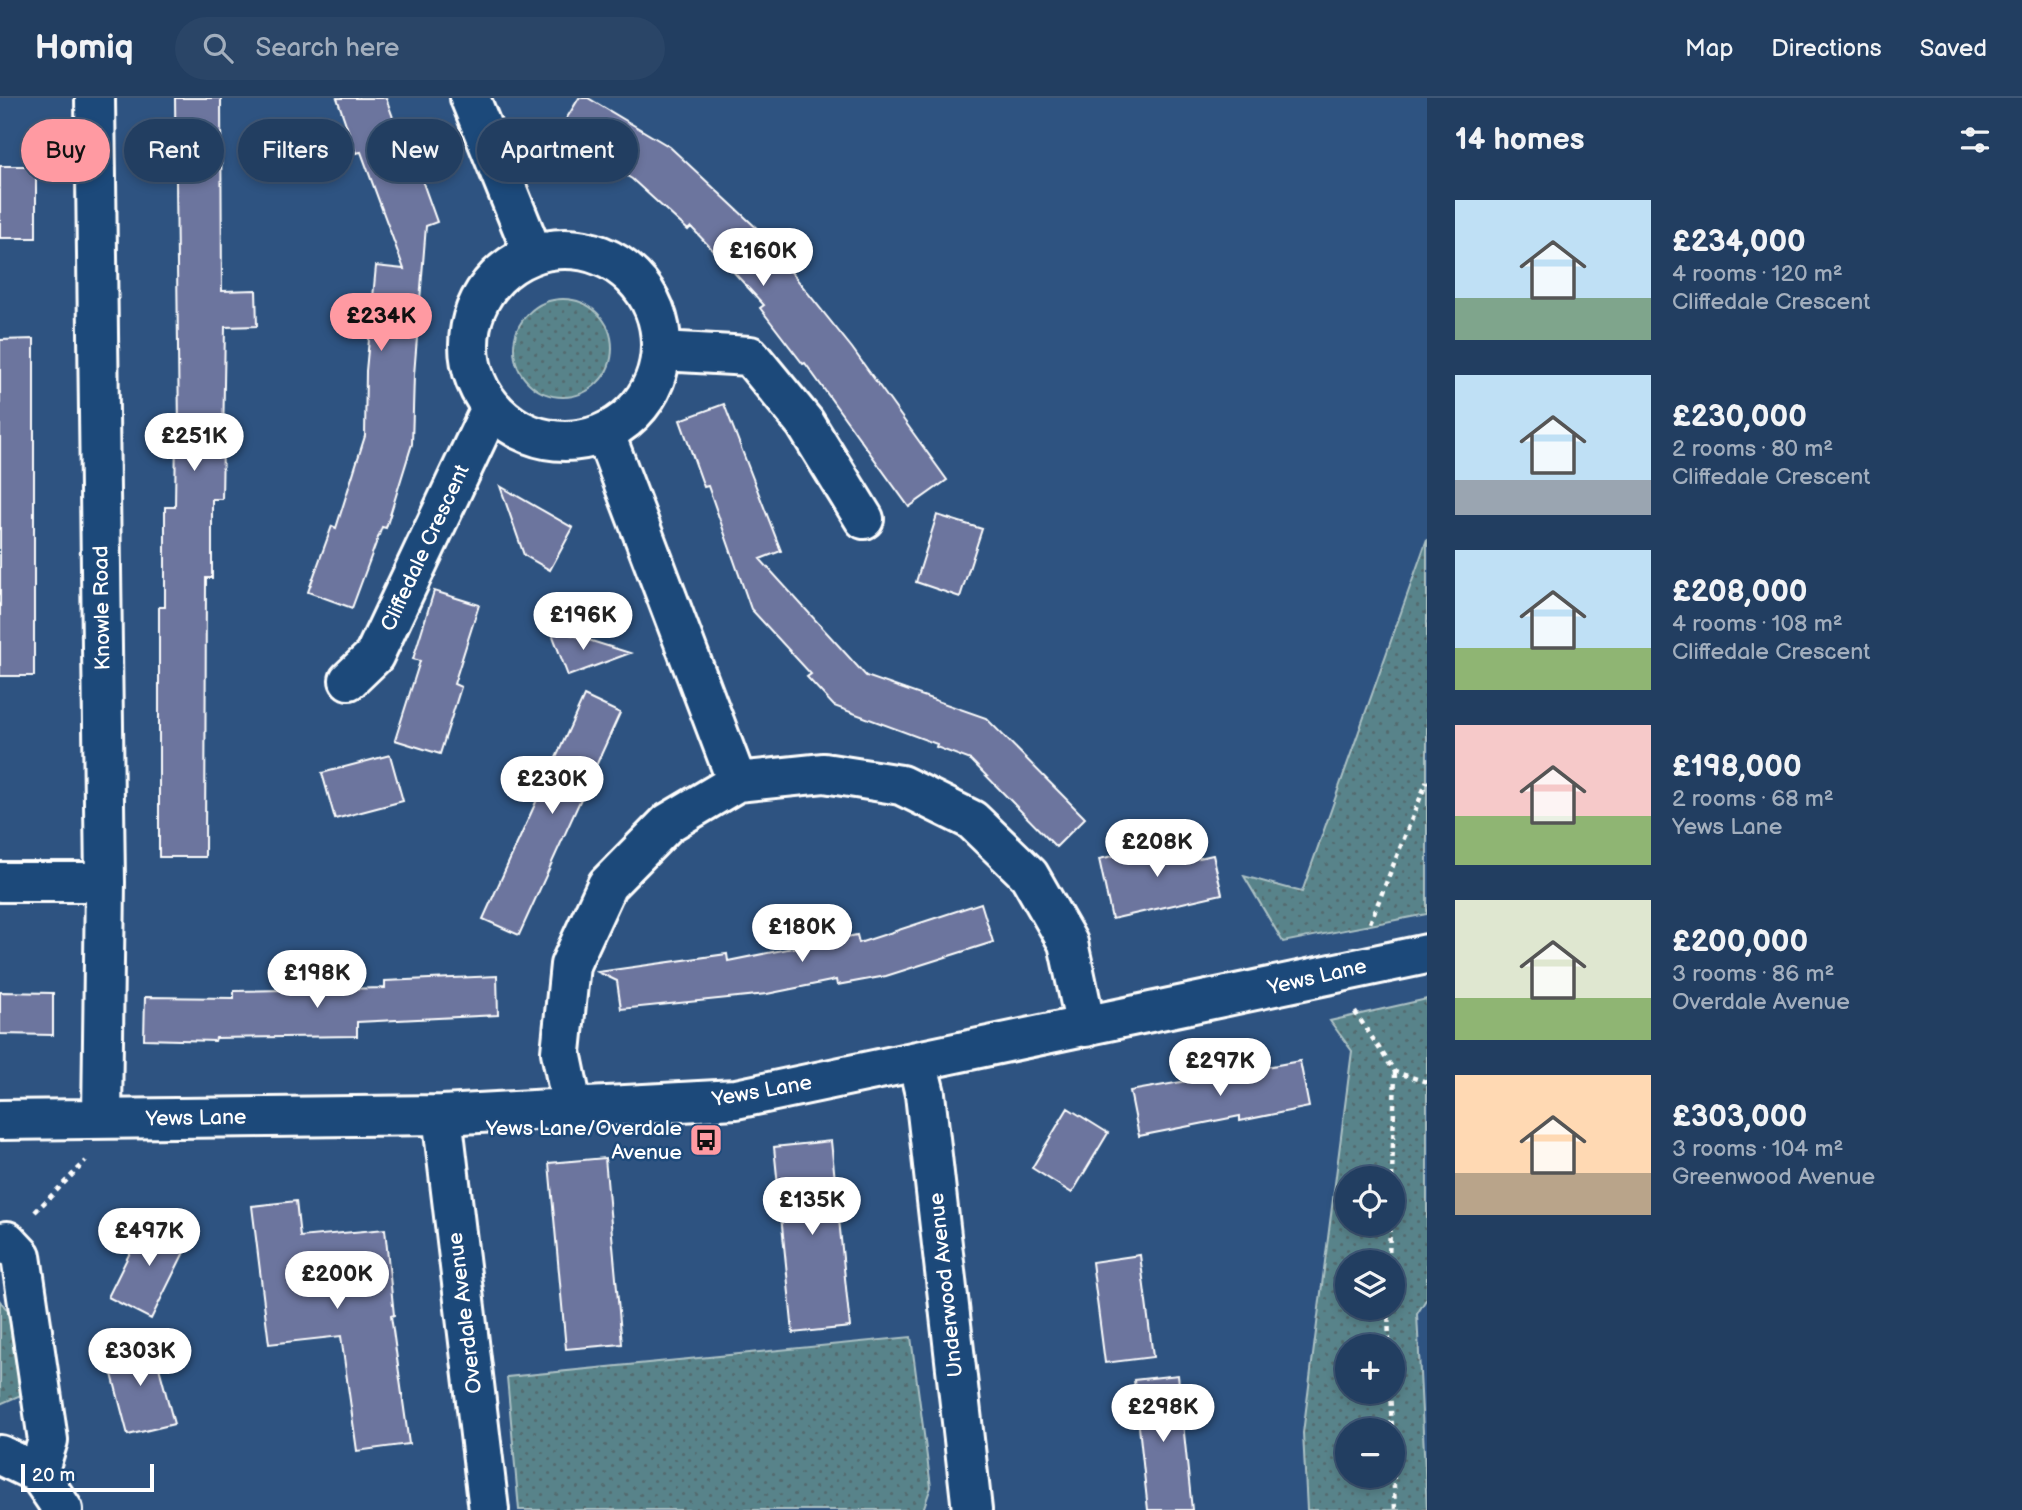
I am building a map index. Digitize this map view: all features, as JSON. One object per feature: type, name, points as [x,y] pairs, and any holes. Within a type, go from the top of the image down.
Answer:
[{"type":"street","name":"Knowle Road","points":[[95,98],[105,882],[115,1119]]},
{"type":"street","points":[[470,98],[533,254]]},
{"type":"street","points":[[565,248],[598,254],[626,271],[648,296],[660,327],[662,351],[650,391],[631,416],[605,434],[575,442],[544,440],[515,428],[491,408],[475,382],[468,351],[471,320],[484,292],[505,269],[533,254],[565,248]]},
{"type":"street","points":[[662,351],[750,356],[805,423],[864,519]]},
{"type":"street","name":"Cliffedale Crescent","points":[[349,680],[374,656],[491,408]]},
{"type":"street","points":[[605,434],[737,782]]},
{"type":"street","points":[[573,1110],[561,1052],[570,965],[607,885],[668,823],[737,782],[824,773],[901,785],[972,820],[1029,875],[1068,943],[1086,1027]]},
{"type":"street","points":[[0,881],[105,882]]},
{"type":"street","name":"Yews Lane","points":[[0,1120],[442,1115],[573,1110],[736,1099],[1427,954]]},
{"type":"street","name":"Underwood Avenue","points":[[917,1061],[925,1094],[972,1510]]},
{"type":"street","name":"Overdale Avenue","points":[[442,1115],[489,1510]]},
{"type":"street","points":[[7,1241],[20,1255],[48,1440],[38,1473]]},
{"type":"street","points":[[0,1455],[38,1473],[63,1510]]},
{"type":"path","points":[[1392,1166],[1395,1072],[1356,1015],[1352,969],[1427,781]]},
{"type":"path","points":[[1395,1072],[1427,1082]]},
{"type":"path","points":[[7,1241],[115,1119]]},
{"type":"path","points":[[1394,1488],[1395,1510]]},
{"type":"green space","points":[[563,299],[582,303],[597,314],[608,329],[612,348],[608,367],[597,382],[582,393],[563,397],[544,393],[529,382],[518,367],[514,348],[518,329],[529,314],[544,303]]},
{"type":"green space","points":[[1427,539],[1427,914],[1283,942],[1244,876],[1302,892]]},
{"type":"green space","points":[[1427,999],[1427,1298],[1417,1314],[1427,1510],[1307,1510],[1303,1433],[1335,1184],[1335,1236],[1405,1236],[1405,1166],[1337,1166],[1352,1051],[1330,1021]]},
{"type":"green space","points":[[0,1301],[8,1311],[21,1395],[0,1404]]},
{"type":"green space","points":[[911,1337],[931,1487],[923,1510],[519,1510],[507,1377]]},
{"type":"building","points":[[175,98],[221,98],[221,119],[175,119]]},
{"type":"building","points":[[337,98],[386,98],[393,119],[367,119],[367,168],[361,152],[356,153],[353,144],[353,119],[344,119]]},
{"type":"building","points":[[579,98],[588,98],[623,119],[566,119]]},
{"type":"building","points":[[638,128],[670,147],[787,260],[784,263],[852,348],[947,480],[909,507],[805,363],[803,364],[760,308],[764,305],[691,227],[688,230],[635,182],[638,182]]},
{"type":"building","points":[[0,166],[21,166],[21,182],[36,182],[36,238],[0,238]]},
{"type":"building","points":[[176,182],[221,182],[222,291],[256,290],[257,326],[225,327],[222,499],[212,499],[212,578],[206,578],[205,857],[159,857],[159,607],[165,607],[165,507],[175,507],[176,429],[179,429]]},
{"type":"building","points":[[372,182],[423,182],[437,222],[426,226],[414,375],[412,444],[386,528],[382,527],[352,608],[308,592],[332,526],[336,528],[365,436],[366,371],[376,266],[404,269]]},
{"type":"building","points":[[34,339],[34,676],[0,676],[0,340]]},
{"type":"building","points":[[724,404],[781,551],[760,559],[866,676],[986,718],[1085,818],[1056,847],[971,760],[936,747],[937,744],[834,706],[807,677],[811,674],[751,609],[708,486],[704,487],[680,420]]},
{"type":"building","points":[[500,486],[573,528],[550,570],[524,555]]},
{"type":"building","points":[[937,515],[982,529],[960,597],[916,582]]},
{"type":"building","points":[[434,591],[479,605],[454,684],[461,687],[440,754],[395,740],[420,661],[413,659]]},
{"type":"building","points":[[550,628],[630,653],[568,676]]},
{"type":"building","points":[[584,696],[620,713],[519,935],[483,919]]},
{"type":"building","points":[[390,755],[403,801],[335,819],[322,773]]},
{"type":"building","points":[[1186,840],[1190,860],[1213,855],[1222,894],[1112,919],[1099,859]]},
{"type":"building","points":[[981,903],[993,942],[886,976],[837,985],[836,980],[767,994],[621,1009],[617,981],[598,972],[727,954],[728,961],[857,935],[859,943]]},
{"type":"building","points":[[497,976],[498,1015],[357,1022],[357,1036],[216,1038],[215,1041],[144,1039],[145,997],[234,998],[234,991],[385,988],[385,981]]},
{"type":"building","points":[[0,992],[53,993],[53,1035],[0,1034]]},
{"type":"building","points":[[1300,1061],[1309,1107],[1240,1121],[1240,1116],[1139,1136],[1130,1091]]},
{"type":"building","points":[[1068,1108],[1108,1133],[1072,1193],[1032,1168]]},
{"type":"building","points":[[831,1141],[850,1327],[793,1333],[774,1147]]},
{"type":"building","points":[[605,1158],[622,1344],[566,1349],[549,1163]]},
{"type":"building","points":[[296,1201],[300,1237],[385,1229],[394,1315],[391,1316],[409,1444],[357,1451],[341,1336],[269,1344],[252,1206]]},
{"type":"building","points":[[148,1216],[191,1238],[151,1319],[108,1297]]},
{"type":"building","points":[[1140,1255],[1153,1357],[1105,1363],[1092,1262]]},
{"type":"building","points":[[152,1341],[174,1424],[128,1435],[106,1351]]},
{"type":"building","points":[[1178,1375],[1192,1510],[1148,1510],[1134,1380]]},
{"type":"place","name":"Yews Lane/Overdale Avenue","points":[[706,1140]]}]
